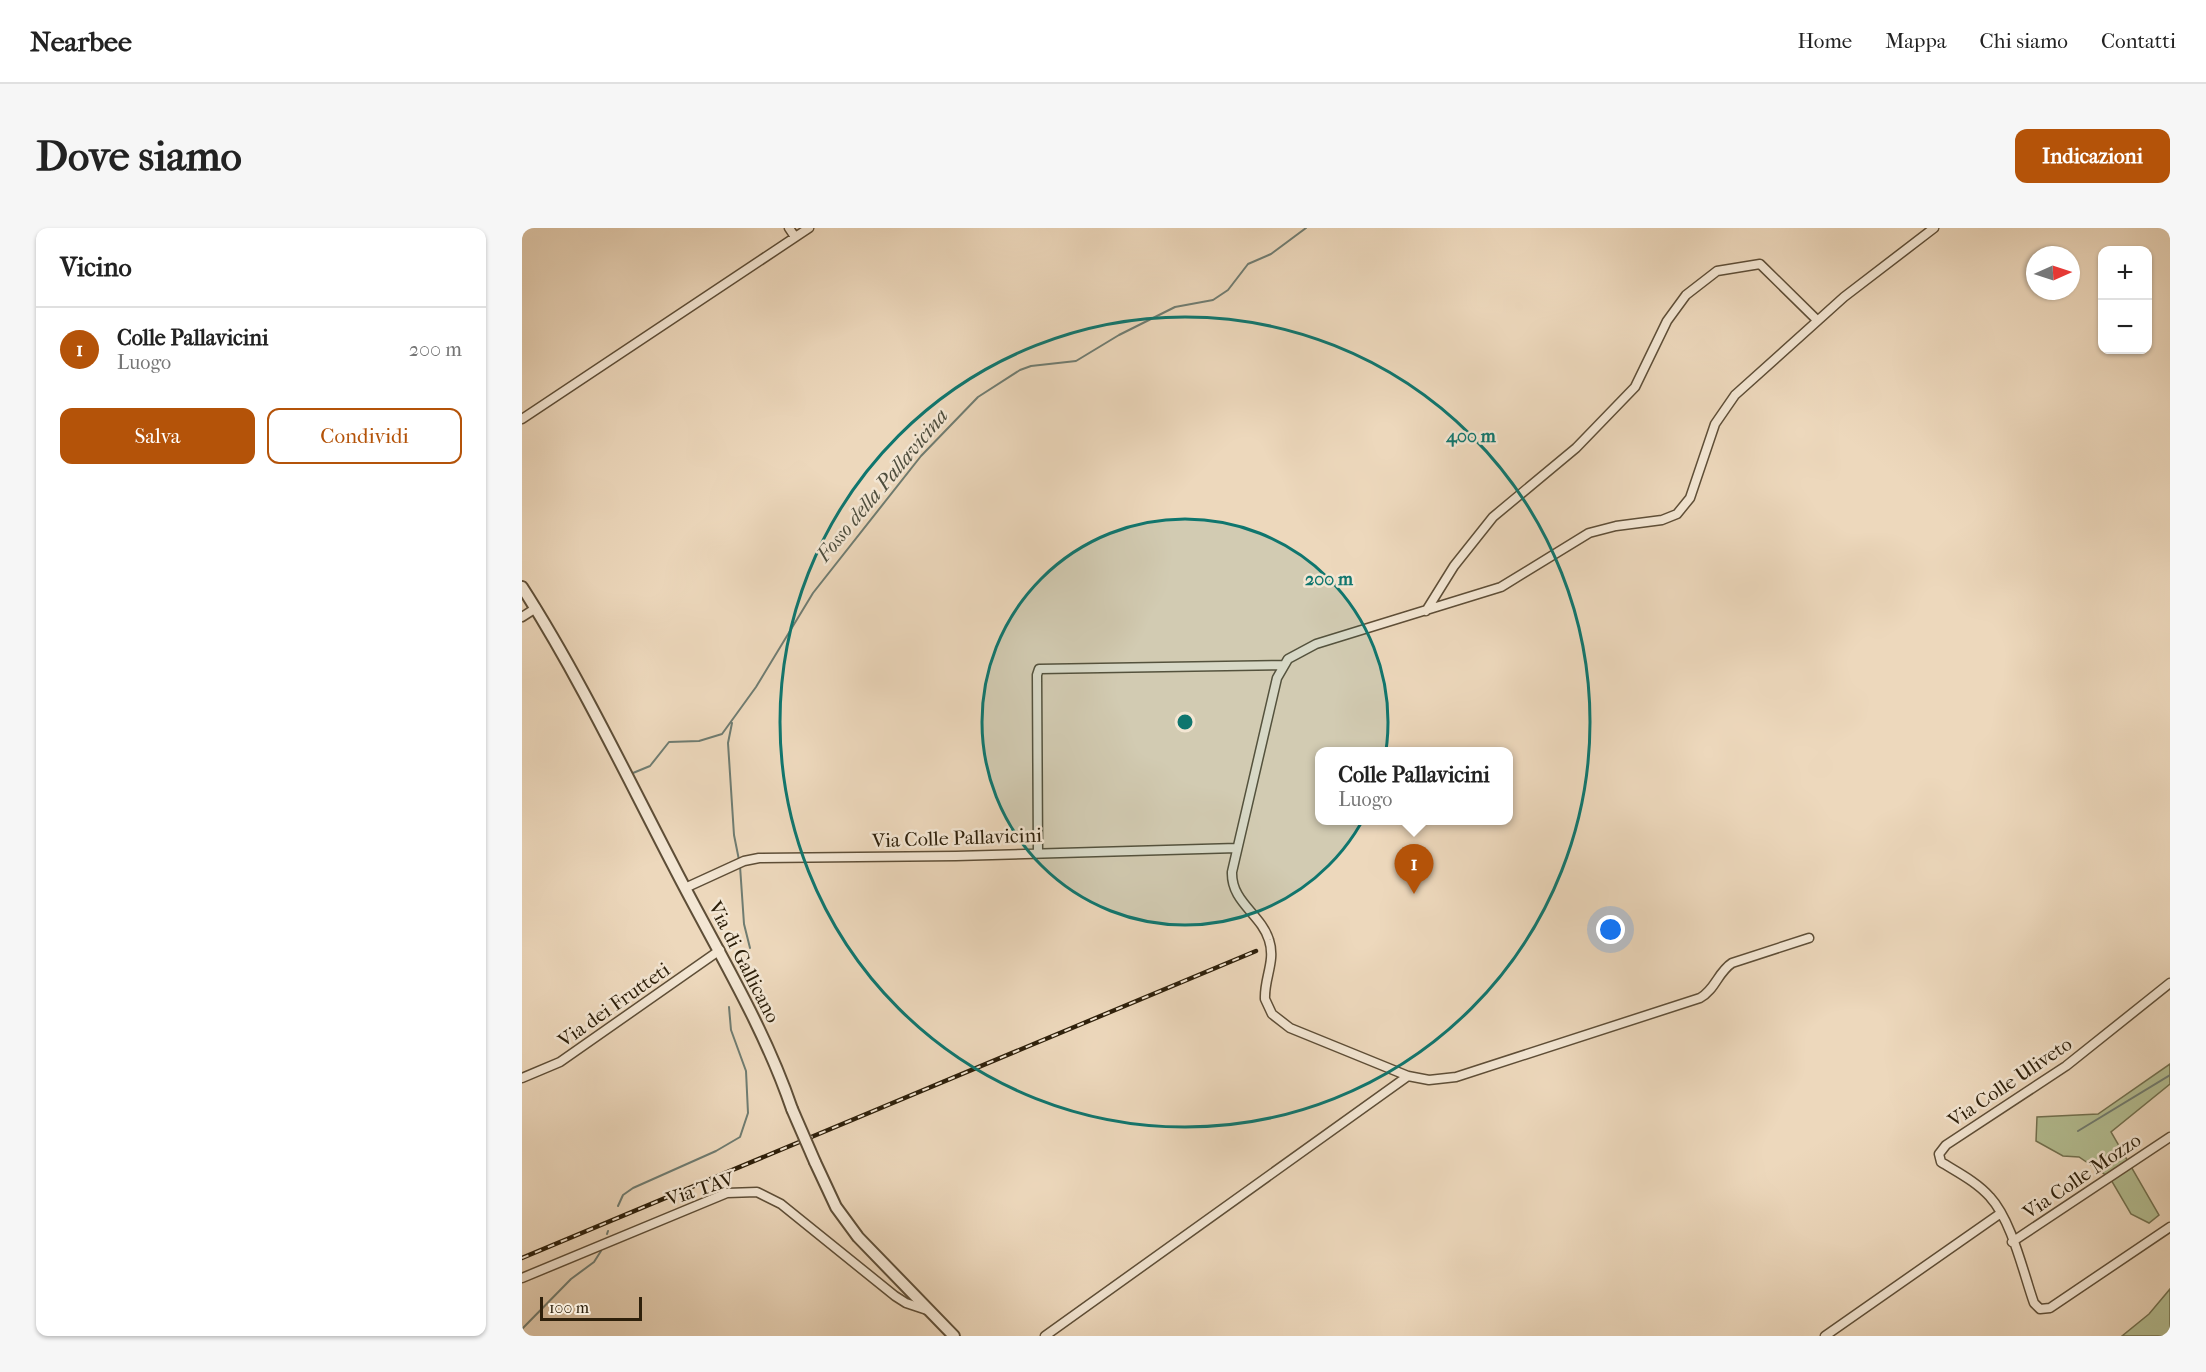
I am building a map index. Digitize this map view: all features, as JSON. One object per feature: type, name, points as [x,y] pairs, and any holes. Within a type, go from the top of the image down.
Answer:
[{"type":"street","points":[[789,228],[795,237]]},
{"type":"street","points":[[522,419],[809,228]]},
{"type":"street","points":[[1809,938],[1732,963],[1722,970],[1709,992],[1701,998],[1456,1077],[1429,1080],[1408,1076],[1290,1028],[1272,1014],[1266,1004],[1265,994],[1272,964],[1270,942],[1234,889],[1232,872],[1283,665],[1296,654],[1322,642],[1504,585],[1589,533],[1616,526],[1662,520],[1679,512],[1689,498],[1708,438],[1726,407],[1757,372],[1893,256],[1934,228]]},
{"type":"street","points":[[1426,611],[1454,566],[1493,517],[1576,448],[1635,387],[1671,314],[1704,278],[1727,268],[1760,264],[1817,320]]},
{"type":"street","name":"Via di Gallicano","points":[[522,587],[536,608],[720,950],[836,1207],[858,1237],[954,1336]]},
{"type":"street","points":[[522,617],[536,608]]},
{"type":"street","points":[[1038,853],[1037,675],[1039,669],[1283,665]]},
{"type":"street","name":"Via Colle Pallavicini","points":[[685,888],[755,858],[1237,848]]},
{"type":"street","name":"Via dei Frutteti","points":[[522,1078],[560,1062],[720,950]]},
{"type":"street","name":"Via Colle Uliveto","points":[[2001,1213],[1980,1188],[1941,1162],[1939,1154],[1941,1149],[2066,1066],[2170,983]]},
{"type":"street","points":[[1045,1336],[1408,1076]]},
{"type":"street","name":"Via Colle Mozzo","points":[[2012,1242],[2170,1137]]},
{"type":"street","name":"Via TAV","points":[[522,1278],[709,1199],[733,1192],[747,1191],[762,1194],[781,1204],[895,1296],[906,1303],[933,1312]]},
{"type":"street","points":[[1825,1336],[2001,1213],[2035,1305],[2044,1310],[2170,1227]]},
{"type":"green space","points":[[2170,1064],[2170,1084],[2111,1132],[2159,1215],[2149,1223],[2131,1214],[2110,1178],[2079,1157],[2063,1156],[2036,1141],[2037,1117],[2098,1114]]},
{"type":"green space","points":[[2170,1289],[2170,1336],[2122,1336],[2149,1314]]},
{"type":"waterway","name":"Fosso della Pallavicina","points":[[633,773],[650,766],[669,742],[699,741],[722,734],[756,687],[813,593],[921,456],[978,397],[1020,370],[1031,366],[1076,361],[1119,335],[1175,307],[1213,300],[1228,290],[1248,264],[1271,254],[1306,228]]},
{"type":"waterway","points":[[732,723],[728,743],[734,835],[739,860]]},
{"type":"waterway","points":[[740,866],[744,924],[750,948]]},
{"type":"waterway","points":[[618,1206],[623,1195],[633,1188],[716,1151],[740,1137],[748,1113],[746,1071],[731,1030],[729,1007]]},
{"type":"waterway","points":[[2078,1131],[2170,1075]]},
{"type":"waterway","points":[[522,1329],[571,1279],[594,1262],[601,1251]]},
{"type":"railway","points":[[522,1258],[1256,951]]},
{"type":"place","name":"Colle Pallavicini","points":[[1414,894]]}]
